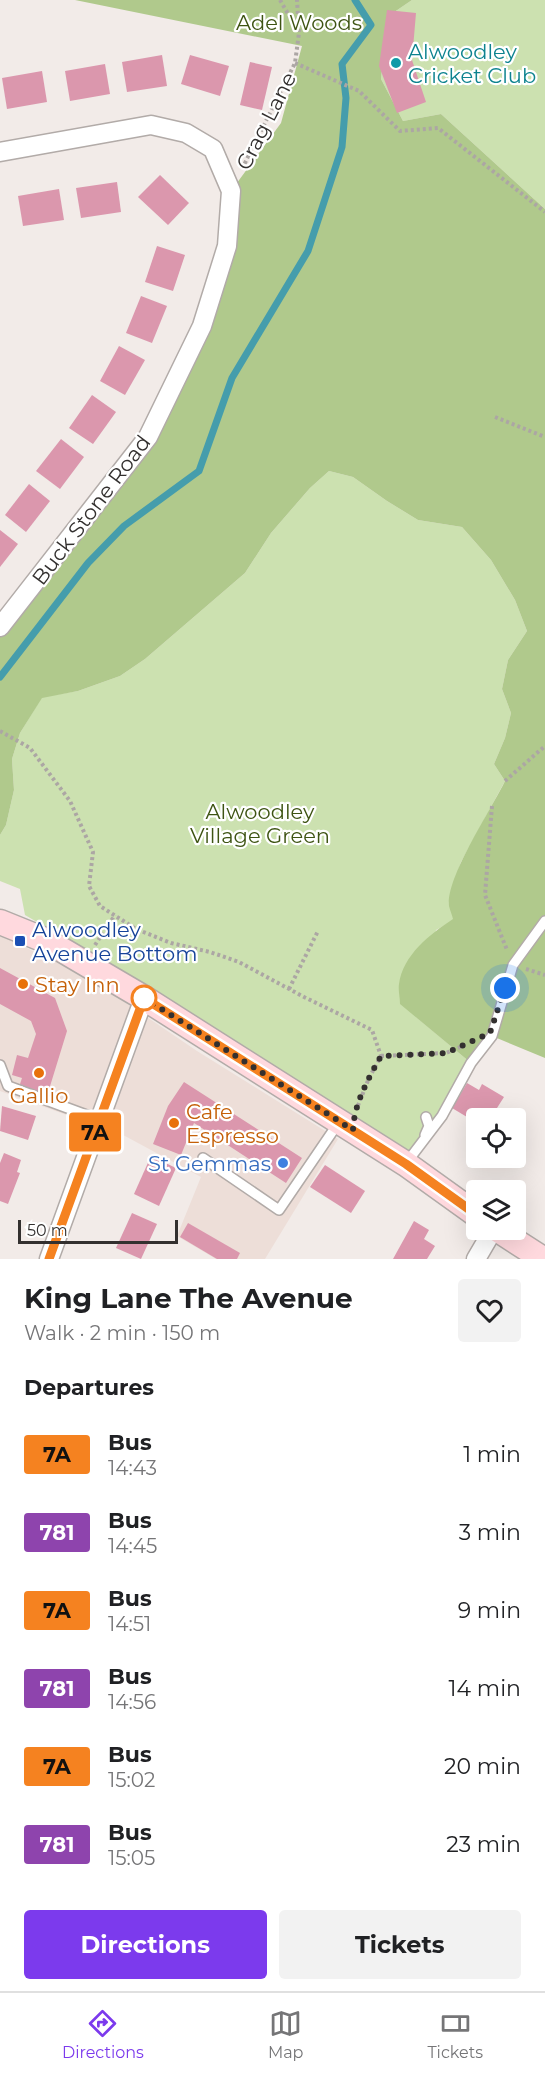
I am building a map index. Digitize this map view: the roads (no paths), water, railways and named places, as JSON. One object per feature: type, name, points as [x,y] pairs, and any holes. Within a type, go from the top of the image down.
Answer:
[{"type":"street","name":"Buck Stone Road","points":[[0,152],[151,125],[186,134],[213,149],[231,191],[227,246],[202,326],[148,437],[0,627]]},
{"type":"street","points":[[0,922],[47,941],[144,998],[406,1164],[466,1207]]},
{"type":"street","points":[[49,1259],[144,998]]},
{"type":"street","points":[[476,1259],[487,1240]]},
{"type":"street","points":[[514,1240],[543,1259]]},
{"type":"lane","points":[[406,1164],[442,1116],[471,1063],[492,1036],[513,965],[545,921]]},
{"type":"lane","points":[[0,1065],[8,1086],[100,1120]]},
{"type":"lane","points":[[406,1164],[426,1134],[429,1126],[426,1117]]},
{"type":"lane","points":[[203,1158],[279,1210],[346,1126]]},
{"type":"waterway","points":[[0,677],[88,563],[124,526],[199,471],[232,378],[308,251],[342,147],[346,98],[342,64],[371,25],[355,0]]},
{"type":"place","name":"Alwoodley Cricket Club","points":[[396,63]]},
{"type":"place","name":"Alwoodley Avenue Bottom","points":[[20,941]]},
{"type":"place","name":"Stay Inn","points":[[23,984]]},
{"type":"place","name":"Gallio","points":[[39,1073]]},
{"type":"place","name":"Cafe Espresso","points":[[174,1123]]},
{"type":"place","name":"St Gemmas","points":[[283,1163]]},
{"type":"park label","name":"Adel Woods","points":[[299,22]]},
{"type":"park label","name":"Alwoodley Village Green","points":[[260,823]]}]
